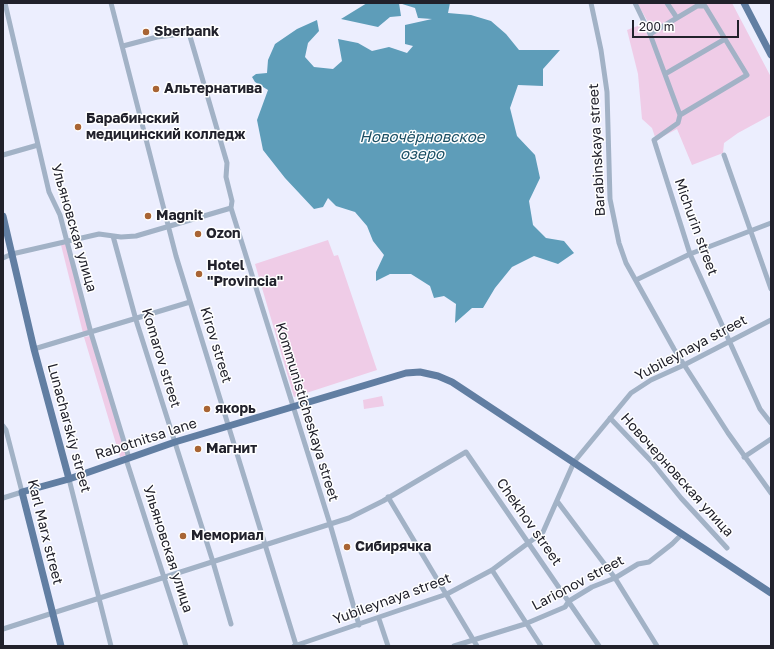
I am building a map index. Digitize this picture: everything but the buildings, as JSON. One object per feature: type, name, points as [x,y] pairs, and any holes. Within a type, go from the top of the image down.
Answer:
[{"type":"main road","points":[[744,3],[771,55]]},
{"type":"main road","name":"Lunacharskiy street","points":[[3,216],[34,349],[69,479]]},
{"type":"main road","name":"Rabotnitsa lane","points":[[22,492],[69,479],[176,442],[292,406],[406,373],[420,372],[438,376],[452,382],[771,593]]},
{"type":"main road","name":"Karl Marx street","points":[[22,492],[61,646]]},
{"type":"street","name":"Ульяновская улица","points":[[5,3],[49,192],[60,215],[90,333],[186,646]]},
{"type":"street","name":"Kirov street","points":[[111,3],[168,225],[190,302],[266,545],[295,646]]},
{"type":"street","name":"Barabinskaya street","points":[[591,3],[600,44],[607,92],[608,147],[612,216],[619,243],[626,262],[674,349],[744,457],[771,493]]},
{"type":"street","points":[[635,3],[650,34],[680,115],[747,75],[705,6],[697,5],[650,34]]},
{"type":"street","points":[[667,3],[677,18]]},
{"type":"street","name":"Kommunisticheskaya street","points":[[123,46],[157,37],[189,32],[227,163],[226,177],[232,201],[231,208],[330,524],[358,625]]},
{"type":"street","points":[[665,74],[725,39]]},
{"type":"street","name":"Michurin street","points":[[680,115],[678,122],[654,140],[655,145],[690,254],[760,409],[771,423]]},
{"type":"street","points":[[3,155],[38,145]]},
{"type":"street","points":[[724,155],[771,289]]},
{"type":"street","points":[[3,258],[12,254],[99,234],[113,236],[136,236],[168,225],[231,208]]},
{"type":"street","points":[[636,280],[690,254],[750,229],[771,223]]},
{"type":"street","name":"Komarov street","points":[[113,236],[136,320],[176,442],[231,624]]},
{"type":"street","points":[[34,349],[136,320],[190,302]]},
{"type":"street","name":"Yubileynaya street","points":[[295,646],[447,594],[492,570],[529,544],[543,532],[574,462],[610,418],[636,390],[651,380],[684,365],[729,340],[771,320]]},
{"type":"street","name":"Новочерновская улица","points":[[610,418],[651,461],[681,498],[727,548]]},
{"type":"street","name":"Karl Marx street","points":[[3,426],[6,430],[22,492]]},
{"type":"street","points":[[744,457],[771,439]]},
{"type":"street","name":"Chekhov street","points":[[388,497],[466,452],[599,646]]},
{"type":"street","name":"Lunacharskiy street","points":[[69,479],[111,646]]},
{"type":"street","name":"Rabotnitsa lane","points":[[3,498],[22,492]]},
{"type":"street","points":[[3,629],[349,518],[388,497],[396,508],[477,646]]},
{"type":"street","points":[[383,501],[396,508]]},
{"type":"street","points":[[557,501],[614,578],[657,646]]},
{"type":"street","name":"Larionov street","points":[[454,646],[525,624],[565,607],[569,601],[604,580],[614,578],[638,564],[649,562],[682,534]]},
{"type":"street","points":[[492,570],[525,624],[529,626],[541,646]]},
{"type":"street","points":[[379,618],[388,646]]},
{"type":"shaded area","points":[[637,3],[732,3],[771,77],[771,115],[738,133],[724,143],[723,153],[692,165],[677,129],[656,140],[652,128],[642,119],[638,74],[627,30],[648,22]]},
{"type":"shaded area","points":[[328,240],[334,256],[338,255],[377,370],[294,397],[255,264]]},
{"type":"shaded area","points":[[66,243],[89,332],[83,333],[61,245]]},
{"type":"shaded area","points":[[90,336],[127,455],[120,457],[84,337]]},
{"type":"shaded area","points":[[382,396],[384,406],[364,409],[363,400]]},
{"type":"water","points":[[367,3],[399,3],[401,16],[390,17],[378,27],[341,19]]},
{"type":"water","name":"Новочёрновское озеро","points":[[399,3],[450,3],[448,13],[471,15],[491,21],[506,34],[519,50],[560,50],[543,69],[543,86],[518,85],[510,108],[517,136],[535,155],[540,178],[529,201],[533,225],[546,238],[564,241],[574,253],[558,264],[534,256],[512,267],[495,288],[483,308],[472,308],[455,323],[456,304],[444,296],[434,298],[430,286],[411,274],[390,274],[376,281],[376,272],[384,255],[373,241],[367,226],[355,212],[336,206],[328,198],[323,207],[314,209],[285,178],[263,150],[257,120],[268,90],[255,82],[252,77],[256,74],[267,73],[268,60],[275,44],[297,29],[317,20],[319,31],[308,43],[305,57],[314,67],[333,69],[342,61],[338,39],[358,43],[372,51],[389,47],[407,53],[413,46],[405,44],[405,25],[432,19],[418,18],[415,8]]},
{"type":"place","name":"Sberbank","points":[[146,32]]},
{"type":"place","name":"Альтернатива","points":[[156,89]]},
{"type":"place","name":"Барабинский медицинский колледж","points":[[78,127]]},
{"type":"place","name":"Magnit","points":[[148,216]]},
{"type":"place","name":"Ozon","points":[[198,234]]},
{"type":"place","name":"Hotel \"Provincia\"","points":[[199,274]]},
{"type":"place","name":"якорь","points":[[207,409]]},
{"type":"place","name":"Магнит","points":[[198,449]]},
{"type":"place","name":"Мемориал","points":[[183,536]]},
{"type":"place","name":"Сибирячка","points":[[347,547]]}]
